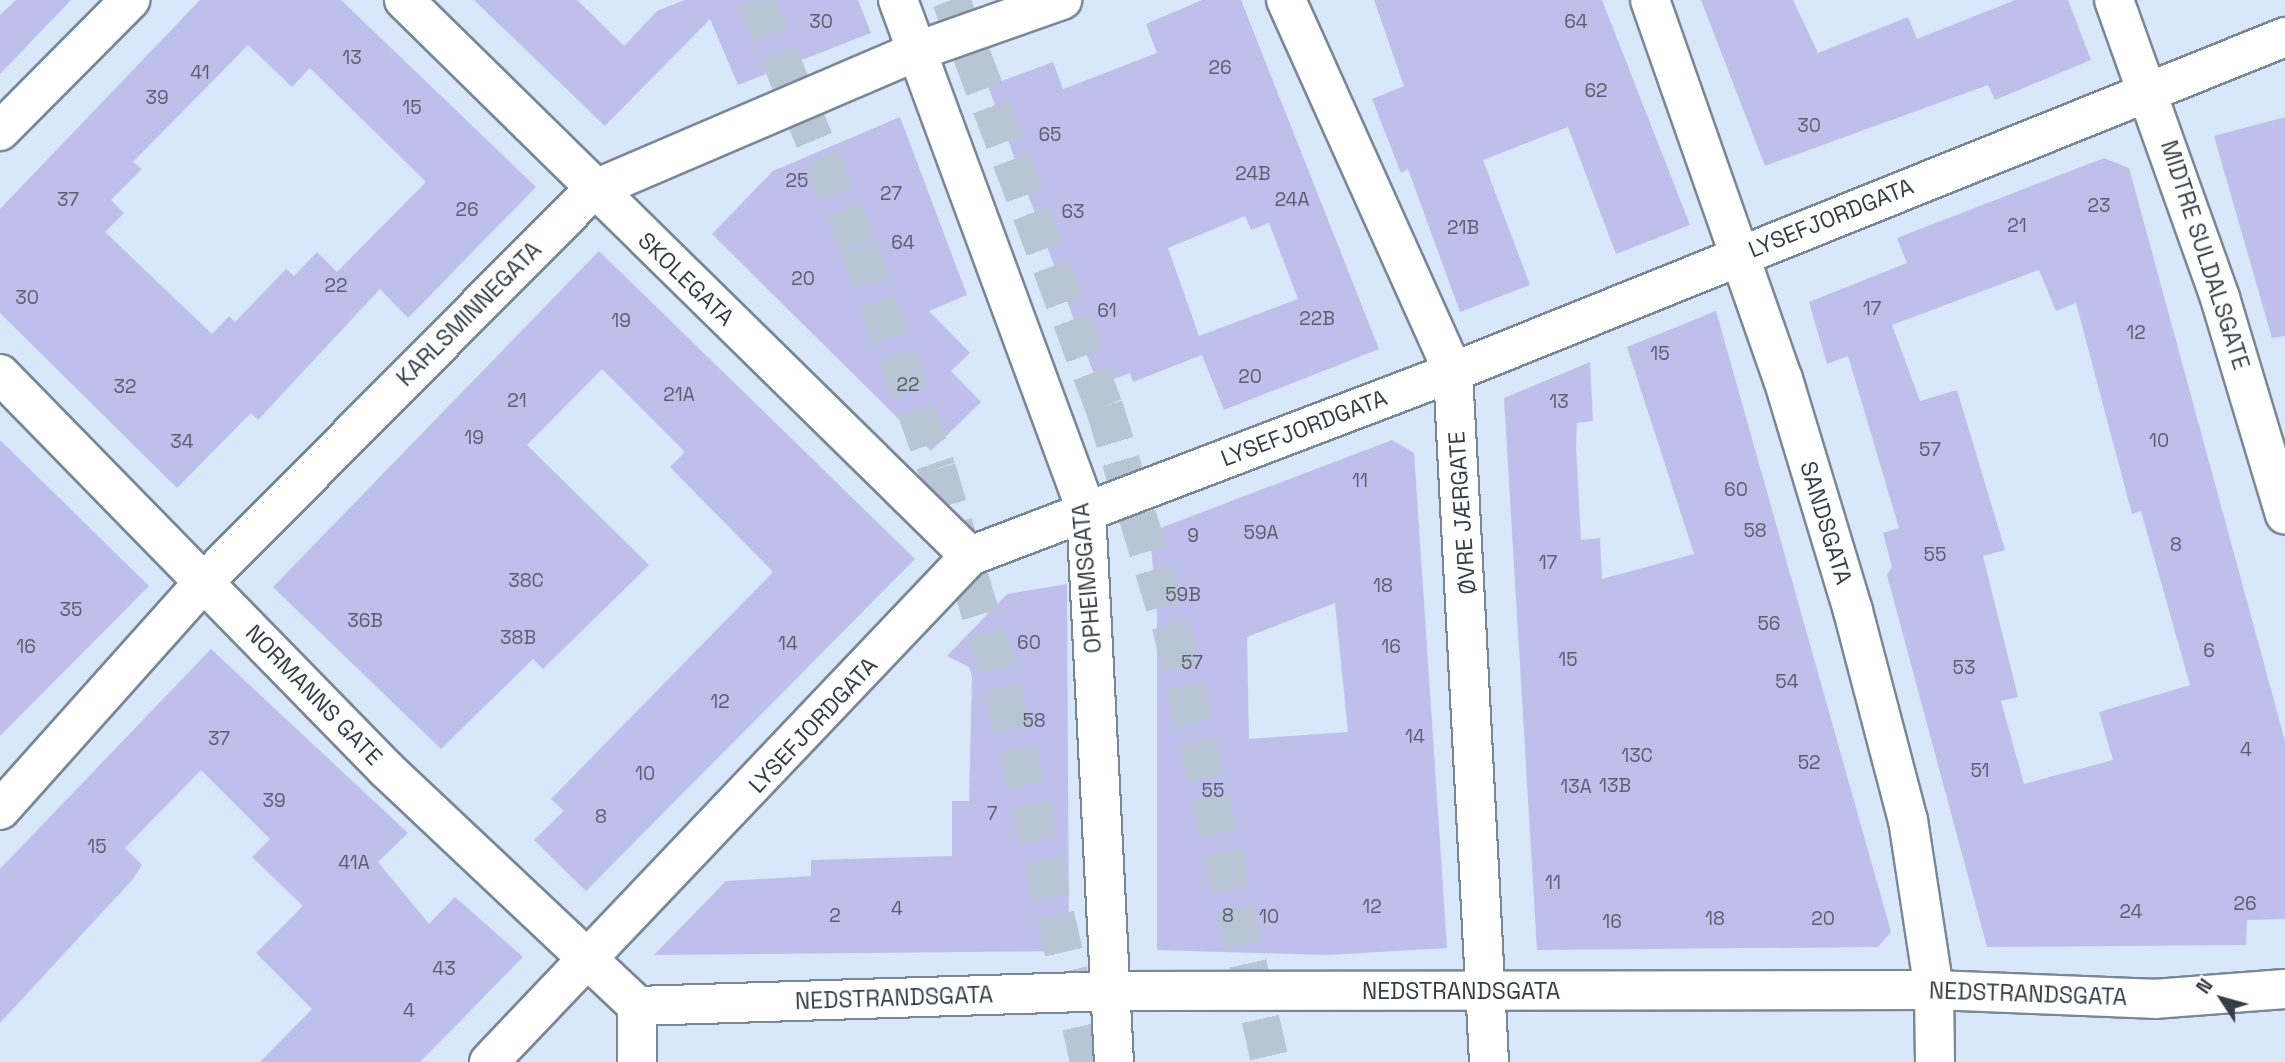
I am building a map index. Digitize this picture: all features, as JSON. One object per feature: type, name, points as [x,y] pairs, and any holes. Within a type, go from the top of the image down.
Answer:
[{"type":"street","points":[[0,131],[130,0]]},
{"type":"street","name":"SKOLEGATA","points":[[404,0],[593,190],[970,556]]},
{"type":"street","name":"OPHEIMSGATA","points":[[898,0],[1086,510],[1113,990],[1114,1062]]},
{"type":"street","name":"KARLSMINNEGATA","points":[[0,810],[204,582],[593,190],[916,51],[1062,0]]},
{"type":"street","name":"ØVRE JÆRGATE","points":[[1286,0],[1453,372],[1488,990],[1489,1062]]},
{"type":"street","name":"SANDSGATA","points":[[1650,0],[1740,256],[1838,559],[1905,807],[1934,990],[1935,1062]]},
{"type":"street","name":"MIDTRE SULDALSGATE","points":[[2114,0],[2151,90],[2285,514]]},
{"type":"street","name":"LYSEFJORDGATA","points":[[489,1062],[588,963],[970,556],[1453,372],[2285,37]]},
{"type":"street","name":"NORMANNS GATE","points":[[0,374],[204,582],[588,963],[637,1006]]},
{"type":"street","name":"NEDSTRANDSGATA","points":[[637,1006],[1113,990],[1934,990],[2154,999],[2285,989]]},
{"type":"street","points":[[637,1006],[637,1062]]},
{"type":"building","points":[[16,0],[71,0],[0,74],[0,15]]},
{"type":"building","points":[[200,0],[341,0],[536,187],[408,318],[380,289],[258,420],[251,413],[177,488],[0,313],[0,209]],"holes":[[[248,45],[292,87],[310,68],[426,182],[337,272],[317,252],[294,276],[286,269],[235,322],[229,316],[212,334],[105,232],[124,213],[111,200],[142,169],[133,162]]]},
{"type":"building","points":[[474,0],[577,0],[624,46],[657,11],[685,0],[858,0],[871,33],[738,85],[710,19],[605,126]]},
{"type":"building","points":[[1202,0],[1241,0],[1379,349],[1224,410],[1202,355],[1133,382],[1130,373],[1098,385],[988,86],[1053,62],[1063,89],[1157,53],[1146,24]],"holes":[[[1245,216],[1251,230],[1269,223],[1298,299],[1199,336],[1168,248]]]},
{"type":"building","points":[[1374,0],[1602,0],[1690,225],[1616,254],[1568,127],[1483,160],[1530,285],[1460,312],[1408,169],[1401,173],[1372,99],[1404,86]]},
{"type":"building","points":[[1701,0],[1793,0],[1818,53],[1908,17],[1917,39],[2015,0],[2068,0],[2091,60],[1995,100],[1988,85],[1765,166]]},
{"type":"building","points":[[900,117],[967,295],[929,311],[970,353],[951,371],[981,402],[931,451],[712,234],[773,171]]},
{"type":"building","points":[[2285,117],[2285,336],[2272,338],[2214,136]]},
{"type":"building","points":[[2104,158],[2129,168],[2285,741],[2285,919],[2247,920],[2246,945],[1987,947],[1887,575],[1892,567],[1883,533],[1899,528],[1848,356],[1827,364],[1809,302],[1907,263],[1897,238]],"holes":[[[2039,270],[2056,311],[2076,303],[2132,514],[2141,511],[2190,685],[2099,712],[2113,760],[2024,784],[2001,701],[2018,697],[1983,556],[2005,550],[1957,390],[1920,401],[1892,325]]]},
{"type":"building","points":[[599,251],[915,559],[586,891],[534,840],[564,811],[551,799],[773,572],[670,467],[685,452],[602,369],[527,445],[649,565],[543,669],[533,659],[441,749],[273,587]]},
{"type":"building","points":[[1716,311],[1891,932],[1878,947],[1537,950],[1504,398],[1590,362],[1593,421],[1577,423],[1581,540],[1600,538],[1602,579],[1694,554],[1627,347]]},
{"type":"building","points":[[0,440],[149,586],[0,736]]},
{"type":"building","points":[[1392,440],[1414,453],[1447,948],[1327,955],[1157,950],[1157,617],[1150,532]],"holes":[[[1335,603],[1348,732],[1249,739],[1247,637]]]},
{"type":"building","points":[[1067,584],[1069,951],[654,955],[726,881],[811,876],[811,860],[952,856],[952,801],[969,801],[972,676],[969,667],[947,656],[1007,594]]},
{"type":"building","points":[[211,649],[408,833],[378,862],[429,924],[455,897],[523,957],[420,1062],[260,1062],[312,1009],[256,953],[303,906],[252,857],[270,839],[201,770],[125,848],[142,865],[133,879],[0,1023],[0,869]]},
{"type":"tunnel","points":[[756,0],[859,248],[937,469],[1004,693],[1089,1062]]},
{"type":"tunnel","points":[[951,0],[1104,406],[1172,630],[1270,1062]]}]
